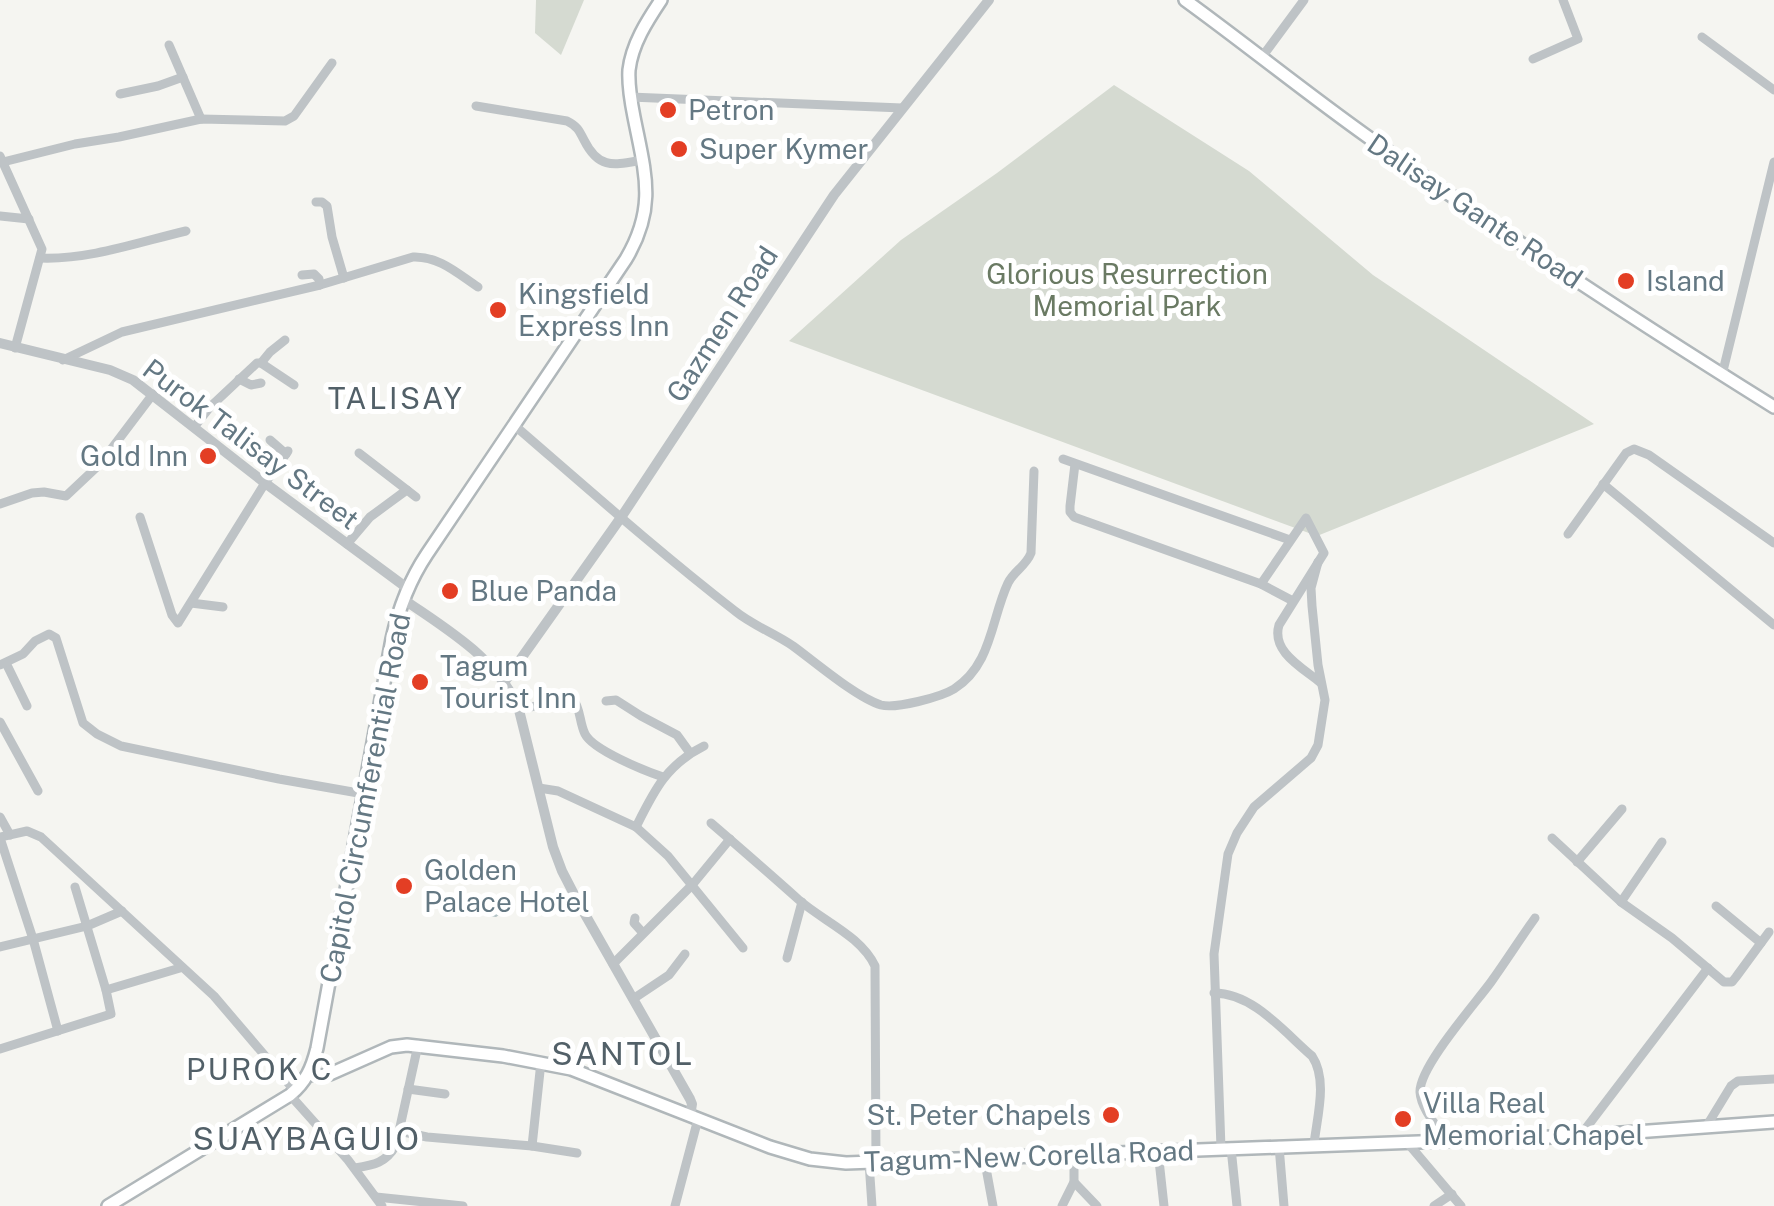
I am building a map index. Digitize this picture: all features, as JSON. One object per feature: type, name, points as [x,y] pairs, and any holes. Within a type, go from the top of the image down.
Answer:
[{"type":"main road","name":"Capitol Circumferential Road","points":[[108,1206],[292,1093],[309,1074],[392,638],[405,593],[640,233],[647,193],[630,98],[629,70],[644,28],[661,0]]},
{"type":"main road","name":"Dalisay Gante Road","points":[[1187,0],[1460,202],[1646,328],[1774,407]]},
{"type":"main road","name":"Tagum-New Corella Road","points":[[309,1074],[330,1074],[391,1047],[418,1046],[541,1062],[584,1074],[770,1147],[834,1162],[1580,1136],[1774,1122]]},
{"type":"street","name":"Gazmen Road","points":[[505,682],[622,516],[815,223],[989,0]]},
{"type":"street","points":[[1262,58],[1304,0]]},
{"type":"street","points":[[1533,59],[1578,38],[1563,0]]},
{"type":"street","points":[[1702,37],[1774,90]]},
{"type":"street","points":[[169,45],[201,119]]},
{"type":"street","points":[[15,348],[41,243],[2,159],[201,119],[285,121],[294,116],[332,63]]},
{"type":"street","points":[[120,94],[183,77]]},
{"type":"street","points":[[630,98],[902,108]]},
{"type":"street","points":[[476,106],[567,121],[578,128],[585,143],[604,164],[642,160]]},
{"type":"street","points":[[1722,374],[1774,162]]},
{"type":"street","points":[[316,202],[327,206],[344,278]]},
{"type":"street","points":[[0,216],[30,220]]},
{"type":"street","points":[[40,258],[91,253],[186,231]]},
{"type":"street","points":[[63,360],[122,332],[320,285],[403,260],[424,257],[441,262],[478,287]]},
{"type":"street","points":[[302,274],[314,274],[320,285]]},
{"type":"street","points":[[195,426],[252,366],[261,363],[285,340]]},
{"type":"street","name":"Purok Talisay Street","points":[[0,343],[125,375],[347,544],[505,682]]},
{"type":"street","points":[[261,363],[294,385]]},
{"type":"street","points":[[239,379],[251,385],[262,382]]},
{"type":"street","points":[[0,504],[32,493],[66,496],[100,464],[153,394]]},
{"type":"street","points":[[514,426],[737,613],[862,695],[888,706],[930,698],[956,688],[975,668],[1010,579],[1031,553],[1034,471]]},
{"type":"street","points":[[140,517],[172,616],[180,621],[287,453],[270,440]]},
{"type":"street","points":[[1568,534],[1626,453],[1634,449],[1641,450],[1774,543]]},
{"type":"street","points":[[347,544],[370,517],[412,494],[360,453]]},
{"type":"street","points":[[1063,459],[1290,540]]},
{"type":"street","points":[[1075,464],[1070,506],[1074,517],[1261,584],[1293,601]]},
{"type":"street","points":[[1604,484],[1774,625]]},
{"type":"street","points":[[1261,584],[1306,518],[1324,554],[1279,624],[1278,642],[1282,651],[1323,685]]},
{"type":"street","points":[[1237,1206],[1226,1148],[1214,954],[1233,841],[1262,798],[1311,758],[1318,745],[1325,700],[1311,588],[1318,562]]},
{"type":"street","points":[[191,603],[223,607]]},
{"type":"street","points":[[27,706],[3,664],[49,634],[56,638],[83,723],[121,746],[364,794]]},
{"type":"street","points":[[505,682],[519,710],[557,860],[692,1104],[694,1118],[675,1206]]},
{"type":"street","points":[[519,710],[572,697],[589,740],[663,778]]},
{"type":"street","points":[[606,701],[616,700],[678,735],[690,753]]},
{"type":"street","points":[[0,722],[38,791]]},
{"type":"street","points":[[636,828],[663,778],[690,753],[704,746]]},
{"type":"street","points":[[539,788],[558,791],[636,828],[693,884],[743,948]]},
{"type":"street","points":[[1577,862],[1622,809]]},
{"type":"street","points":[[0,817],[58,1031]]},
{"type":"street","points":[[711,823],[802,902],[846,934],[875,966],[872,1206]]},
{"type":"street","points":[[4,837],[26,830],[35,832],[226,1009],[379,1201],[464,1206]]},
{"type":"street","points":[[1552,838],[1621,902],[1724,982],[1732,982],[1768,932]]},
{"type":"street","points":[[613,964],[693,884],[730,839]]},
{"type":"street","points":[[1621,902],[1662,842]]},
{"type":"street","points":[[0,1049],[108,1016],[112,1011],[75,887]]},
{"type":"street","points":[[787,958],[802,902]]},
{"type":"street","points":[[1716,906],[1761,943]]},
{"type":"street","points":[[0,947],[87,926],[122,911]]},
{"type":"street","points":[[635,918],[634,923],[643,933]]},
{"type":"street","points":[[1446,1140],[1425,1108],[1420,1094],[1422,1080],[1535,918]]},
{"type":"street","points":[[633,999],[669,975],[685,954]]},
{"type":"street","points":[[106,990],[180,968]]},
{"type":"street","points":[[1580,1136],[1708,968]]},
{"type":"street","points":[[1214,993],[1228,993],[1250,1004],[1312,1056],[1320,1075],[1314,1144]]},
{"type":"street","points":[[354,1168],[375,1165],[396,1145],[418,1046]]},
{"type":"street","points":[[532,1146],[541,1062]]},
{"type":"street","points":[[1706,1127],[1738,1081],[1774,1079]]},
{"type":"street","points":[[408,1089],[446,1094]]},
{"type":"street","points":[[399,1131],[577,1154]]},
{"type":"street","points":[[1406,1140],[1461,1206]]},
{"type":"street","points":[[1279,1146],[1284,1206]]},
{"type":"street","points":[[1158,1151],[1164,1206]]},
{"type":"street","points":[[1062,1206],[1074,1182],[1074,1154]]},
{"type":"street","points":[[984,1157],[992,1206]]},
{"type":"street","points":[[1074,1182],[1097,1206]]},
{"type":"street","points":[[1434,1206],[1452,1194]]},
{"type":"green space","points":[[536,0],[584,0],[561,55],[535,33]]},
{"type":"green space","name":"Glorious Resurrection Memorial Park","points":[[1114,85],[1249,171],[1373,275],[1594,424],[1317,536],[789,341],[901,240]]},
{"type":"shaded area","points":[[466,895],[490,897],[505,905],[505,911],[496,917],[463,912],[459,904]]},
{"type":"place","name":"Petron","points":[[668,110]]},
{"type":"place","name":"Super Kymer","points":[[679,149]]},
{"type":"place","name":"Island","points":[[1626,281]]},
{"type":"place","name":"Kingsfield Express Inn","points":[[498,310]]},
{"type":"place","name":"Gold Inn","points":[[208,456]]},
{"type":"place","name":"Blue Panda","points":[[450,591]]},
{"type":"place","name":"Tagum Tourist Inn","points":[[420,682]]},
{"type":"place","name":"Golden Palace Hotel","points":[[404,886]]},
{"type":"place","name":"St. Peter Chapels","points":[[1111,1115]]},
{"type":"place","name":"Villa Real Memorial Chapel","points":[[1403,1119]]},
{"type":"district","name":"TALISAY","points":[[396,399]]},
{"type":"district","name":"SANTOL","points":[[623,1054]]},
{"type":"district","name":"PUROK C","points":[[260,1070]]},
{"type":"district","name":"SUAYBAGUIO","points":[[307,1139]]}]
